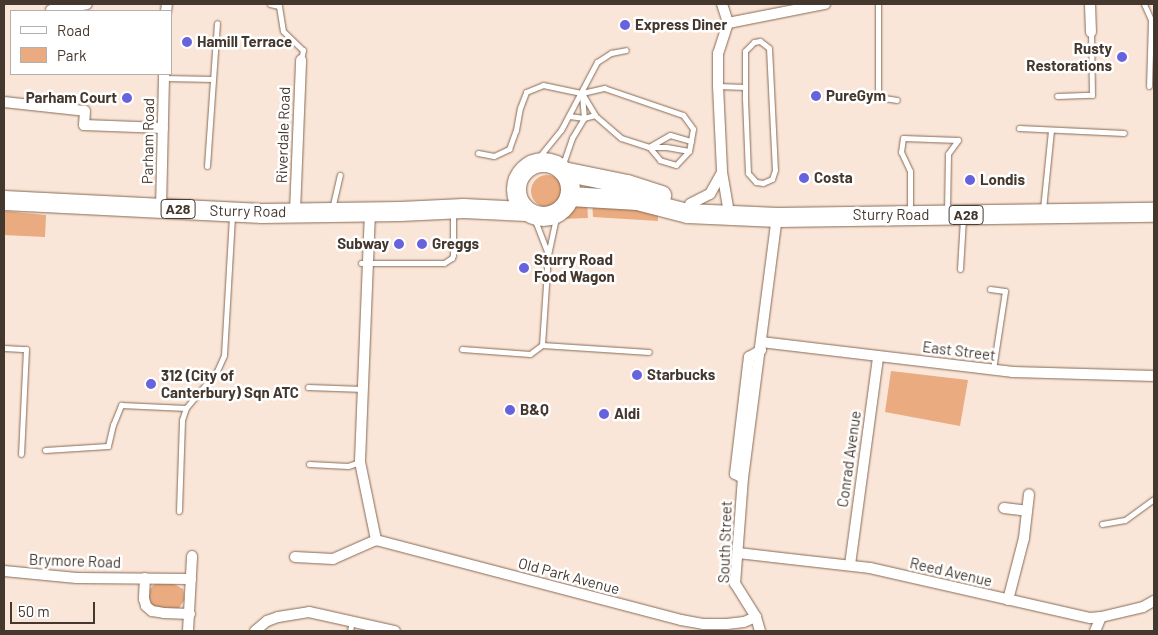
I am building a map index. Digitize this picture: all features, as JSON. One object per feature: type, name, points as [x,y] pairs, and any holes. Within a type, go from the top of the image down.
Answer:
[{"type":"highway","name":"Sturry Road","points":[[458,208],[500,196],[534,164],[543,162],[562,170],[627,184],[724,213]]},
{"type":"highway","points":[[557,213],[567,203],[570,196],[570,187],[562,170]]},
{"type":"highway","points":[[520,176],[517,198],[530,213]]},
{"type":"highway","name":"Sturry Road","points":[[570,196],[637,200],[687,213],[777,216],[1154,212]]},
{"type":"highway","name":"Sturry Road","points":[[4,200],[232,212],[370,212],[458,208],[530,213],[541,216],[557,213]]},
{"type":"street","points":[[51,10],[87,4]]},
{"type":"street","points":[[722,4],[728,23],[718,53],[724,213]]},
{"type":"street","points":[[728,23],[825,4]]},
{"type":"street","points":[[1090,4],[1091,32]]},
{"type":"street","name":"Riverdale Road","points":[[295,212],[301,60]]},
{"type":"street","name":"Parham Road","points":[[161,209],[164,76]]},
{"type":"street","points":[[4,102],[86,111],[84,125],[163,128]]},
{"type":"street","points":[[690,204],[710,194],[722,172]]},
{"type":"street","points":[[295,557],[333,559],[376,540],[360,462],[365,262],[370,212]]},
{"type":"street","name":"South Street","points":[[760,631],[756,617],[735,584],[743,478],[777,216]]},
{"type":"street","name":"East Street","points":[[761,346],[993,370],[1154,376]]},
{"type":"street","name":"Conrad Avenue","points":[[850,565],[878,357]]},
{"type":"street","points":[[1008,600],[1024,538],[1028,494]]},
{"type":"street","points":[[1004,508],[1027,511]]},
{"type":"street","name":"Old Park Avenue","points":[[376,540],[681,620],[703,624],[727,624],[744,622],[756,617]]},
{"type":"street","name":"Reed Avenue","points":[[738,553],[850,565],[1090,618],[1143,607],[1154,601]]},
{"type":"street","points":[[188,631],[192,556]]},
{"type":"street","name":"Brymore Road","points":[[4,571],[77,578],[191,579]]},
{"type":"street","points":[[145,578],[144,599],[146,606],[152,611],[190,614]]},
{"type":"street","points":[[255,631],[267,621],[278,617],[309,612],[351,626],[395,631]]},
{"type":"street","points":[[1096,631],[1101,617]]},
{"type":"lane","points":[[270,4],[279,6],[283,32],[303,50],[301,60]]},
{"type":"lane","points":[[878,4],[878,97],[897,100]]},
{"type":"lane","points":[[1144,4],[1150,20],[1149,86]]},
{"type":"lane","points":[[206,166],[217,23]]},
{"type":"lane","points":[[1057,96],[1092,95],[1091,32]]},
{"type":"lane","points":[[760,41],[768,48],[774,170],[772,178],[764,182],[752,179],[748,171],[745,87],[745,51],[754,42],[760,41]]},
{"type":"lane","points":[[520,176],[539,157],[569,116],[573,104],[602,58],[618,50],[626,50]]},
{"type":"lane","points":[[164,76],[213,79]]},
{"type":"lane","points":[[478,152],[494,156],[509,149],[524,98],[532,88],[550,85],[582,92],[604,88],[683,115],[693,129],[689,151],[676,165],[660,160],[649,147]]},
{"type":"lane","points":[[718,86],[745,87]]},
{"type":"lane","points":[[582,92],[595,115],[620,138],[649,147],[666,147],[689,151]]},
{"type":"lane","points":[[562,170],[572,138],[584,118],[582,92]]},
{"type":"lane","points":[[569,116],[584,118],[595,115]]},
{"type":"lane","points":[[1020,128],[1124,133]]},
{"type":"lane","points":[[1043,213],[1051,130]]},
{"type":"lane","points":[[649,147],[670,135],[691,141]]},
{"type":"lane","points":[[910,215],[910,171],[901,152],[903,138],[958,140],[948,154],[960,269]]},
{"type":"lane","points":[[331,212],[340,175]]},
{"type":"lane","points":[[365,262],[444,264],[453,255],[458,208]]},
{"type":"lane","points":[[178,512],[182,420],[186,408],[217,371],[224,355],[232,212]]},
{"type":"lane","points":[[530,213],[548,255]]},
{"type":"lane","points":[[542,345],[548,255],[557,213]]},
{"type":"lane","points":[[990,289],[1004,291],[993,370]]},
{"type":"lane","points":[[462,349],[530,354],[542,345],[649,352]]},
{"type":"lane","points":[[4,348],[26,349],[21,454]]},
{"type":"lane","points":[[308,387],[363,389]]},
{"type":"lane","points":[[45,450],[108,446],[113,425],[121,405],[186,408]]},
{"type":"lane","points":[[309,464],[348,466],[360,462]]},
{"type":"lane","points":[[1102,524],[1125,520],[1154,499]]},
{"type":"green space","points":[[547,175],[553,176],[558,180],[562,185],[562,197],[558,202],[553,206],[547,207],[541,206],[536,202],[532,197],[531,191],[532,185],[536,180],[541,176]]},
{"type":"green space","points":[[592,199],[658,212],[658,221],[593,217]]},
{"type":"green space","points":[[587,201],[588,218],[562,219],[569,209]]},
{"type":"green space","points":[[4,211],[46,215],[45,237],[4,235]]},
{"type":"green space","points":[[891,371],[968,380],[960,426],[885,412]]},
{"type":"green space","points":[[158,583],[174,584],[183,589],[185,599],[179,608],[166,611],[152,606],[148,593],[153,585]]},
{"type":"place","name":"Express Diner","points":[[625,25]]},
{"type":"place","name":"Hamill Terrace","points":[[187,42]]},
{"type":"place","name":"Rusty Restorations","points":[[1122,57]]},
{"type":"place","name":"PureGym","points":[[816,96]]},
{"type":"place","name":"Parham Court","points":[[127,98]]},
{"type":"place","name":"Costa","points":[[804,178]]},
{"type":"place","name":"Londis","points":[[970,180]]},
{"type":"place","name":"Subway","points":[[399,244]]},
{"type":"place","name":"Greggs","points":[[422,244]]},
{"type":"place","name":"Sturry Road Food Wagon","points":[[524,268]]},
{"type":"place","name":"Starbucks","points":[[637,375]]},
{"type":"place","name":"312 (City of Canterbury) Sqn ATC","points":[[151,384]]},
{"type":"place","name":"B&Q","points":[[510,410]]},
{"type":"place","name":"Aldi","points":[[604,414]]}]
